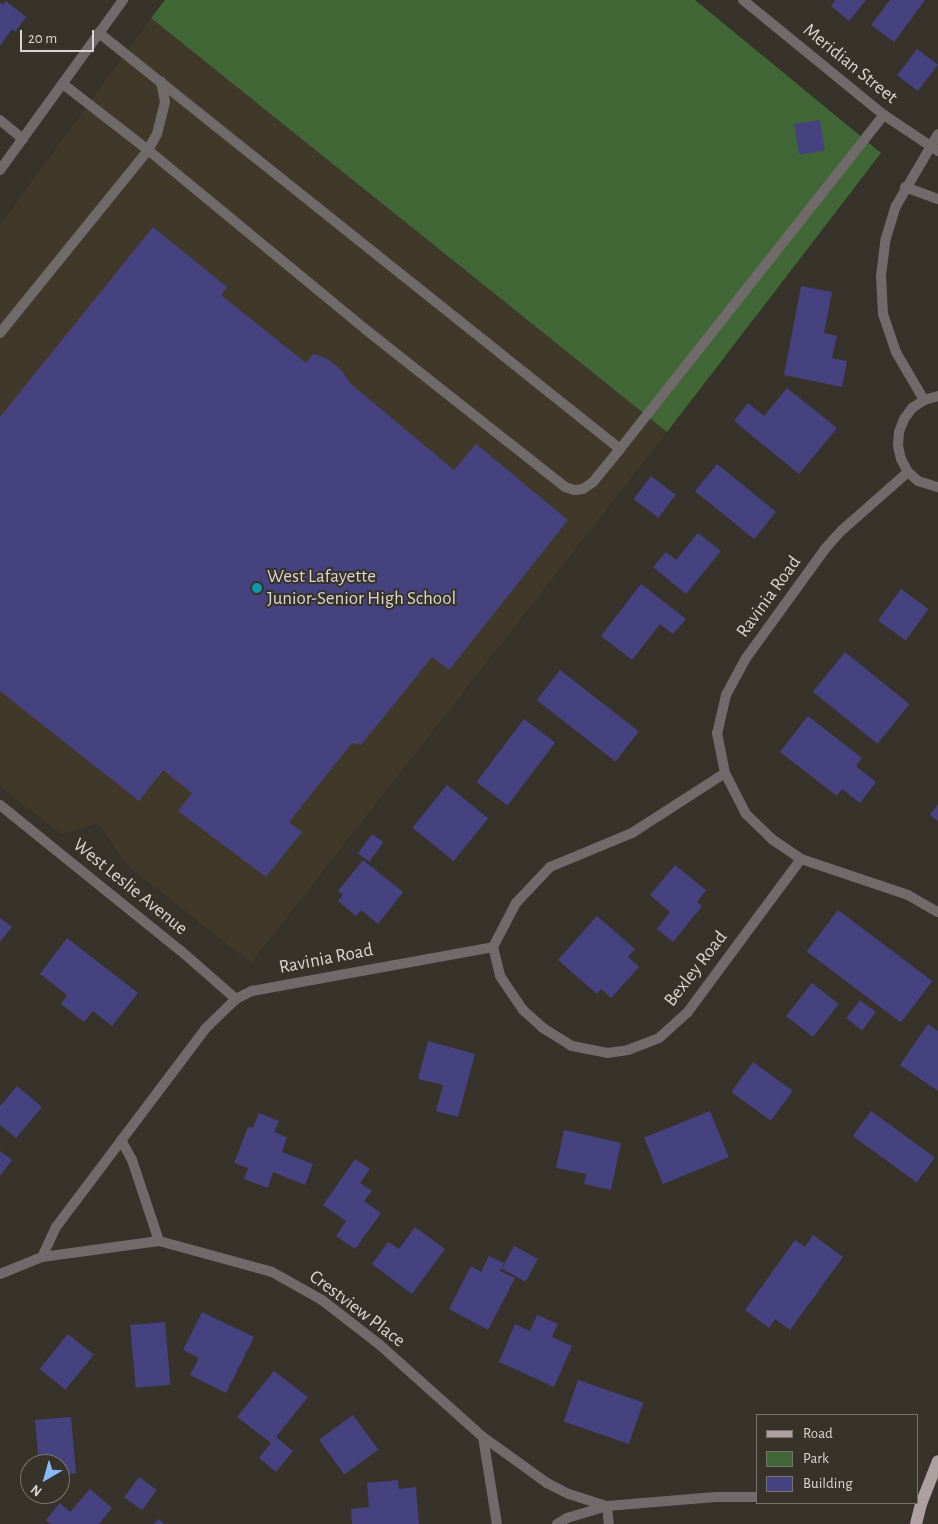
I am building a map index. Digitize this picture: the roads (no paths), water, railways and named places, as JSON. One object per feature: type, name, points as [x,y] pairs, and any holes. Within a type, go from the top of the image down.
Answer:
[{"type":"main road","points":[[918,1503],[938,1461]]},
{"type":"main road","points":[[916,1524],[918,1504]]},
{"type":"street","points":[[0,170],[123,0]]},
{"type":"street","name":"Meridian Street","points":[[742,0],[884,115],[934,148]]},
{"type":"street","points":[[99,33],[620,449]]},
{"type":"street","points":[[0,333],[148,150],[157,134],[165,102],[161,81]]},
{"type":"street","points":[[63,84],[148,150],[358,323],[565,487],[575,490],[593,482],[884,115]]},
{"type":"street","points":[[0,120],[23,139]]},
{"type":"street","points":[[924,400],[896,352],[884,314],[881,276],[886,238],[896,206],[905,187],[934,148],[938,134]]},
{"type":"street","points":[[905,187],[938,199]]},
{"type":"street","points":[[938,396],[924,400],[912,408],[898,432],[901,460],[908,472],[918,481],[938,487]]},
{"type":"street","name":"Ravinia Road","points":[[801,859],[773,840],[746,814],[725,773],[717,733],[726,695],[746,658],[825,549],[842,531],[908,472]]},
{"type":"street","points":[[493,947],[516,903],[550,867],[632,833],[725,773]]},
{"type":"street","name":"West Leslie Avenue","points":[[0,805],[180,950],[236,999]]},
{"type":"street","points":[[801,859],[908,895],[938,912]]},
{"type":"street","name":"Bexley Road","points":[[493,947],[500,976],[523,1010],[543,1028],[572,1046],[607,1053],[628,1050],[659,1038],[687,1013],[801,859]]},
{"type":"street","name":"Ravinia Road","points":[[42,1257],[56,1226],[205,1030],[236,999],[252,991],[493,947]]},
{"type":"street","points":[[121,1140],[132,1160],[159,1241]]},
{"type":"street","name":"Crestview Place","points":[[42,1257],[159,1241],[272,1272],[322,1300],[380,1345],[483,1436],[547,1483],[569,1494],[607,1506]]},
{"type":"street","points":[[0,1274],[42,1257]]},
{"type":"street","points":[[483,1436],[497,1524]]},
{"type":"street","points":[[557,1524],[567,1518],[607,1506],[716,1497],[756,1497]]},
{"type":"street","points":[[607,1506],[609,1524]]},
{"type":"place","name":"West Lafayette Junior-Senior High School","points":[[257,588]]}]
